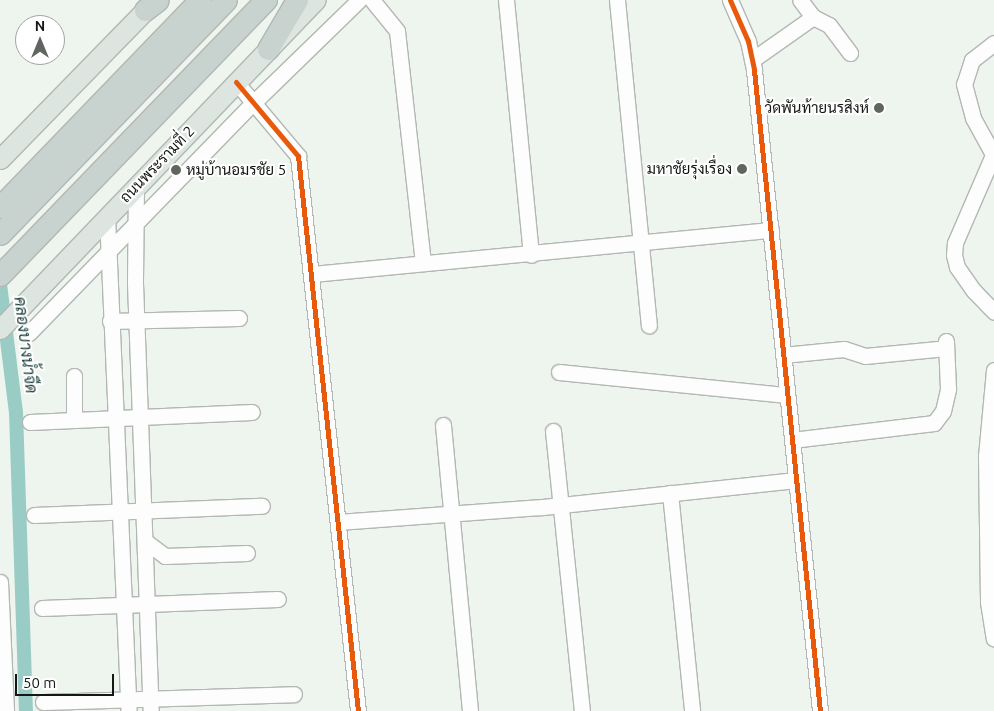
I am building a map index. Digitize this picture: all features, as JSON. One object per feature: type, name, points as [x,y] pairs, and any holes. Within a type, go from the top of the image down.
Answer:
[{"type":"highway","points":[[7,200],[200,0]]},
{"type":"highway","points":[[0,234],[226,0]]},
{"type":"highway","points":[[0,270],[259,0]]},
{"type":"highway","points":[[0,275],[266,0]]},
{"type":"highway","points":[[268,48],[296,0]]},
{"type":"main road","name":"ถนนพระรามที่ 2","points":[[0,329],[136,185],[316,0]]},
{"type":"main road","points":[[0,159],[152,3]]},
{"type":"street","points":[[29,333],[134,229],[253,103],[359,0]]},
{"type":"street","points":[[372,0],[398,31],[423,263]]},
{"type":"street","points":[[506,0],[531,255]]},
{"type":"street","points":[[617,0],[650,325]]},
{"type":"street","points":[[730,0],[752,60],[820,711]]},
{"type":"street","points":[[800,0],[813,17],[829,26],[850,53]]},
{"type":"street","points":[[752,60],[813,17]]},
{"type":"street","points":[[994,43],[972,60],[964,84],[973,118],[994,156],[955,243],[954,255],[957,267],[974,291],[994,312]]},
{"type":"street","points":[[236,82],[298,156],[358,711]]},
{"type":"street","points":[[136,185],[134,229],[136,319],[151,705]]},
{"type":"street","points":[[107,216],[110,321],[129,705]]},
{"type":"street","points":[[312,274],[531,255],[771,230]]},
{"type":"street","points":[[109,285],[135,283]]},
{"type":"street","points":[[110,321],[239,318]]},
{"type":"street","points":[[783,355],[844,349],[865,356],[946,345],[948,389],[943,411],[934,423],[792,440]]},
{"type":"street","points":[[994,370],[988,602],[994,638]]},
{"type":"street","points":[[559,372],[788,395]]},
{"type":"street","points":[[74,376],[74,420]]},
{"type":"street","points":[[30,422],[115,416],[252,412]]},
{"type":"street","points":[[443,425],[470,711]]},
{"type":"street","points":[[553,431],[562,503],[582,711]]},
{"type":"street","points":[[338,522],[450,514],[796,480]]},
{"type":"street","points":[[670,492],[692,711]]},
{"type":"street","points":[[34,515],[262,506]]},
{"type":"street","points":[[145,541],[165,556],[247,553]]},
{"type":"street","points":[[0,582],[4,704]]},
{"type":"street","points":[[42,608],[147,602],[278,599]]},
{"type":"street","points":[[43,702],[151,705],[294,694]]},
{"type":"waterway","name":"คลองบางน้ำจืด","points":[[0,284],[16,412],[26,711]]},
{"type":"cycle path","points":[[730,0],[748,41],[754,70],[820,711]]},
{"type":"cycle path","points":[[236,82],[298,156],[358,711]]},
{"type":"place","name":"วัดพันท้ายนรสิงห์","points":[[879,108]]},
{"type":"place","name":"มหาชัยรุ่งเรื่อง","points":[[742,169]]},
{"type":"place","name":"หมู่บ้านอมรชัย 5","points":[[176,170]]}]
